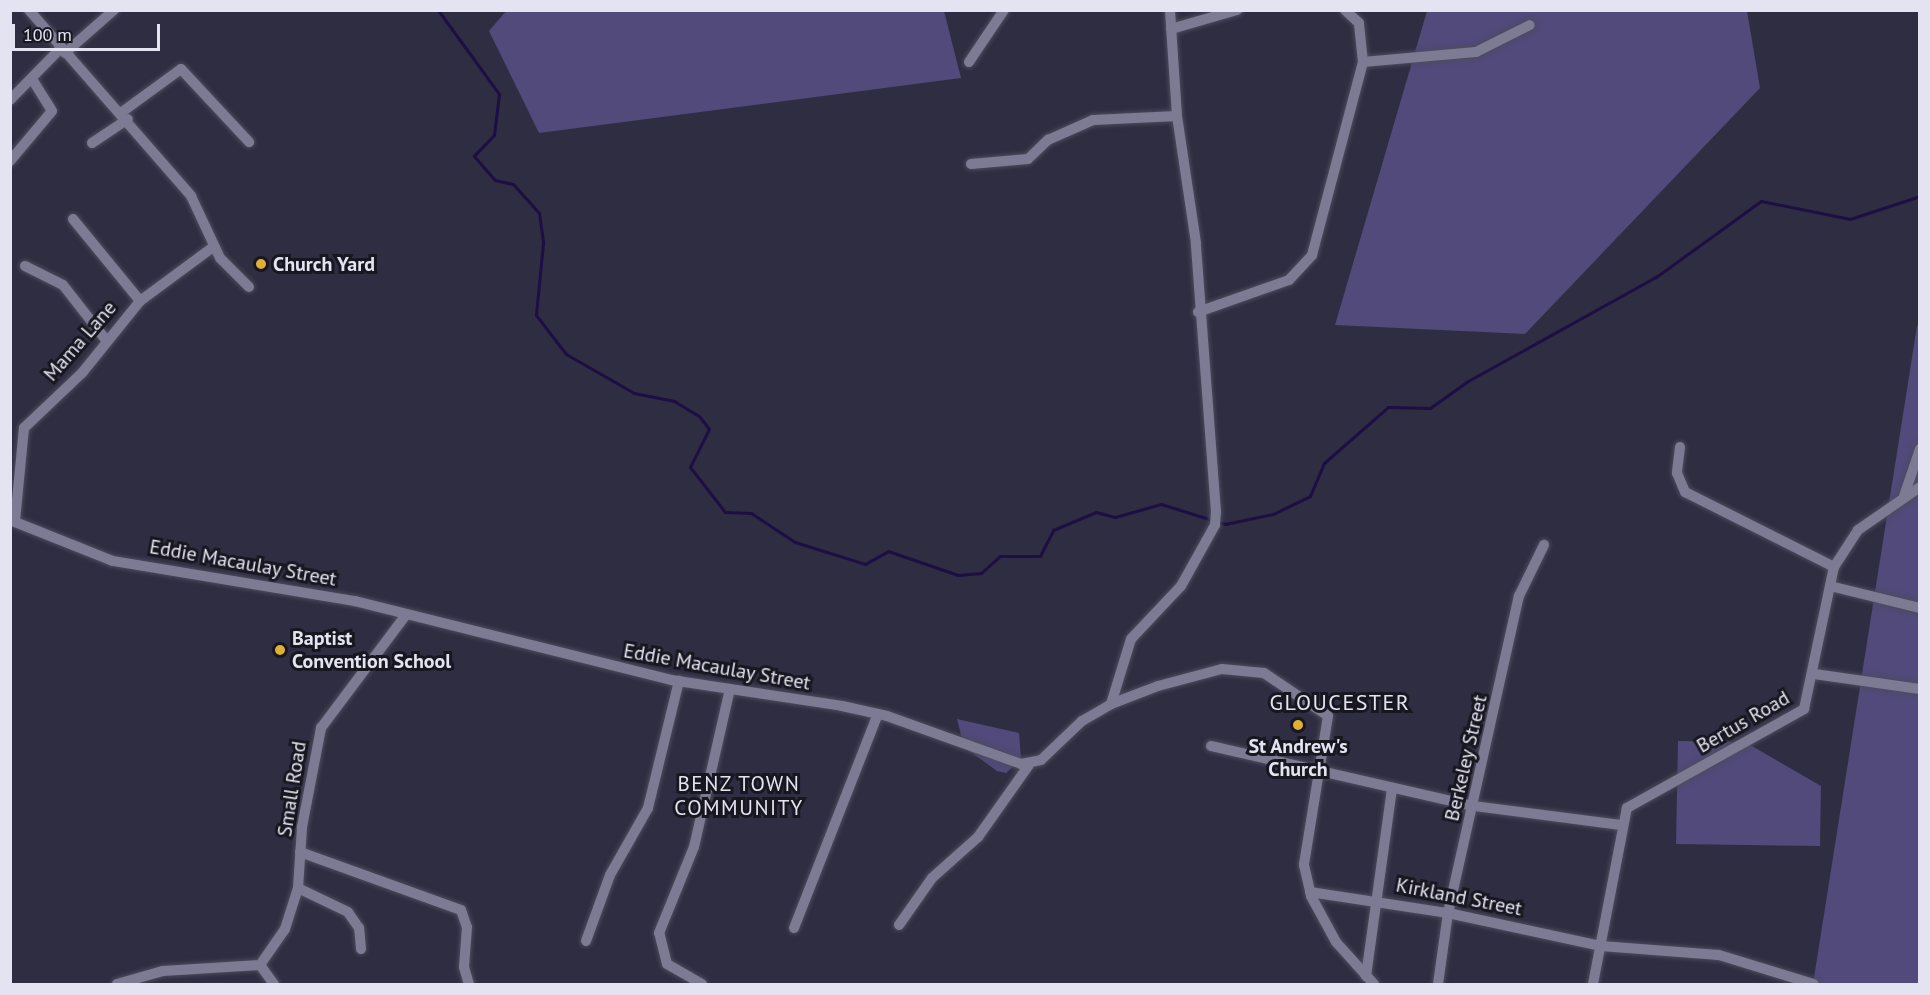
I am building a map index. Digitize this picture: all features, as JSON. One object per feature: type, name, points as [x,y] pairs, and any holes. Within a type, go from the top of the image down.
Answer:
[{"type":"street","points":[[29,10],[125,116],[191,196],[213,247],[249,287]]},
{"type":"street","points":[[10,100],[34,82],[63,50],[114,10]]},
{"type":"street","points":[[969,62],[1004,10]]},
{"type":"street","points":[[1111,704],[1131,639],[1181,586],[1215,525],[1216,512],[1198,312],[1196,243],[1177,116],[1170,10]]},
{"type":"street","points":[[1171,29],[1237,10]]},
{"type":"street","points":[[1198,312],[1289,280],[1306,267],[1363,62],[1359,23],[1345,10]]},
{"type":"street","points":[[1363,62],[1476,52],[1530,25]]},
{"type":"street","points":[[92,142],[181,69],[249,142]]},
{"type":"street","points":[[10,161],[52,111],[34,82]]},
{"type":"street","points":[[971,165],[1028,159],[1048,140],[1093,120],[1177,116]]},
{"type":"street","points":[[73,219],[140,301]]},
{"type":"street","name":"Mama Lane","points":[[13,520],[24,428],[81,373],[140,301],[213,247]]},
{"type":"street","points":[[25,266],[63,285],[106,340]]},
{"type":"street","points":[[1680,447],[1677,473],[1685,492],[1834,567]]},
{"type":"street","points":[[1904,496],[1920,450]]},
{"type":"street","name":"Bertus Road","points":[[1593,984],[1620,825],[1635,802],[1797,715],[1809,700],[1834,567],[1858,530],[1920,487]]},
{"type":"street","name":"Eddie Macaulay Street","points":[[13,520],[113,561],[355,601],[405,616],[679,681],[878,714],[1029,765]]},
{"type":"street","name":"Berkeley Street","points":[[1438,984],[1448,913],[1474,806],[1519,596],[1544,545]]},
{"type":"street","points":[[1830,586],[1920,608]]},
{"type":"street","name":"Small Road","points":[[260,965],[285,929],[298,888],[300,852],[321,728],[405,616]]},
{"type":"street","points":[[899,925],[932,878],[978,837],[1029,765],[1111,704],[1222,669],[1264,673],[1328,716],[1305,851],[1310,892],[1335,942],[1370,980]]},
{"type":"street","points":[[1814,674],[1920,689]]},
{"type":"street","points":[[586,941],[610,874],[648,808],[679,681]]},
{"type":"street","points":[[702,984],[667,964],[659,933],[694,847],[730,689]]},
{"type":"street","points":[[794,928],[878,714]]},
{"type":"street","points":[[1211,746],[1320,773],[1474,806],[1620,825]]},
{"type":"street","points":[[1370,980],[1374,900],[1392,788]]},
{"type":"street","points":[[300,852],[462,910],[468,927],[464,967],[470,984]]},
{"type":"street","points":[[298,888],[348,912],[359,928],[361,949]]},
{"type":"street","name":"Kirkland Street","points":[[1310,892],[1448,913],[1601,946],[1719,956],[1814,984]]},
{"type":"street","points":[[117,984],[163,971],[260,965],[274,984]]},
{"type":"shaded area","points":[[507,10],[944,11],[961,78],[539,133],[489,31]]},
{"type":"shaded area","points":[[1427,11],[1747,11],[1760,88],[1525,334],[1335,325]]},
{"type":"shaded area","points":[[1919,324],[1919,984],[1813,984],[1917,326]]},
{"type":"shaded area","points":[[957,719],[1019,733],[1021,759],[1006,773],[997,771],[964,747]]},
{"type":"shaded area","points":[[1678,741],[1745,742],[1821,786],[1820,846],[1676,844]]},
{"type":"waterway","points":[[438,10],[499,94],[494,135],[474,156],[495,180],[513,184],[539,213],[543,243],[536,315],[566,354],[634,393],[674,401],[699,416],[709,429],[690,467],[725,512],[751,513],[795,542],[865,564],[888,551],[958,575],[981,573],[1000,556],[1040,556],[1053,530],[1096,512],[1115,517],[1161,504],[1225,524],[1273,514],[1310,496],[1324,463],[1388,407],[1430,408],[1468,381],[1656,277],[1761,201],[1850,219],[1920,196]]},
{"type":"place","name":"Church Yard","points":[[261,264]]},
{"type":"place","name":"Baptist Convention School","points":[[280,650]]},
{"type":"place","name":"St Andrew's Church","points":[[1298,725]]},
{"type":"district","name":"GLOUCESTER","points":[[1340,703]]},
{"type":"district","name":"BENZ TOWN COMMUNITY","points":[[739,796]]}]
